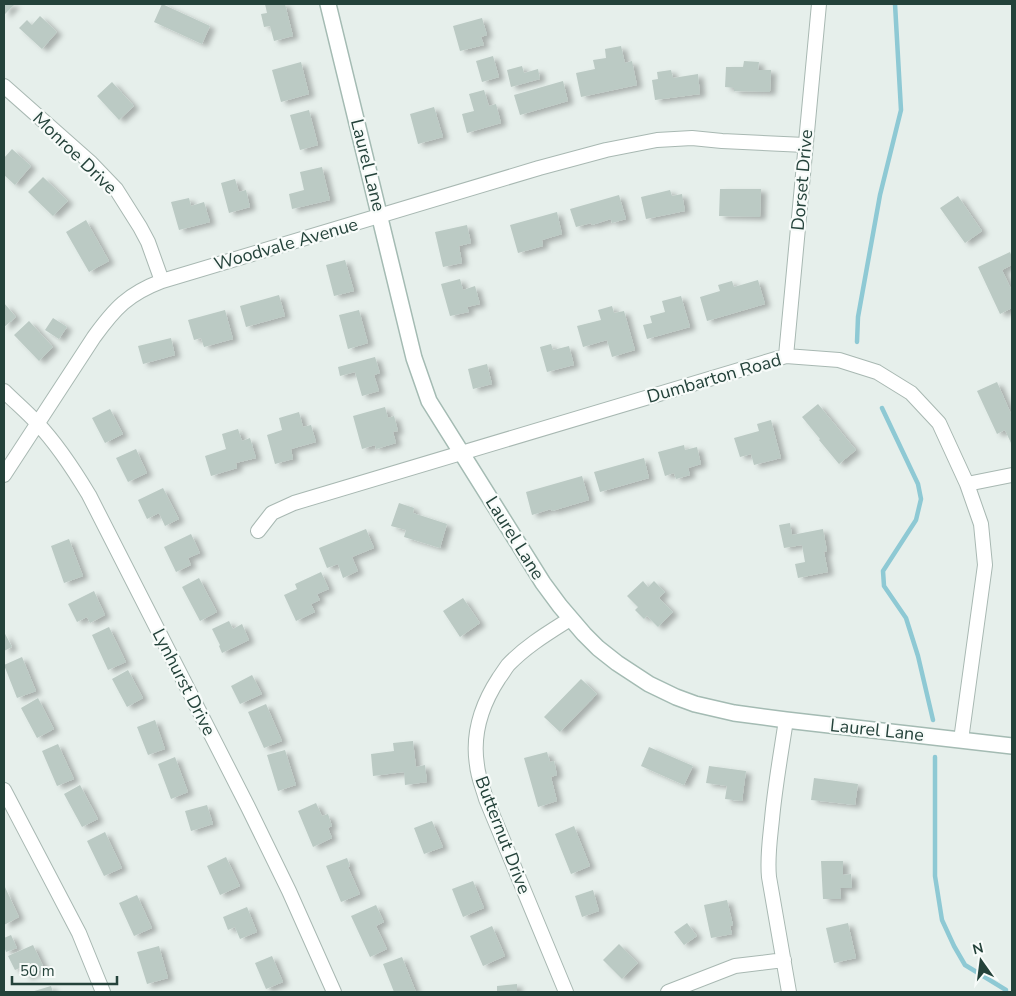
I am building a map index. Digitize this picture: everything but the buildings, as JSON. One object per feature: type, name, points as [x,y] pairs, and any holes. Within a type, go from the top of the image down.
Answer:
[{"type":"street","name":"Laurel Lane","points":[[328,4],[414,358],[429,400],[543,583],[570,619],[598,648],[617,663],[648,684],[695,704],[734,713],[786,720],[1012,746]]},
{"type":"street","name":"Dorset Drive","points":[[786,356],[819,4]]},
{"type":"street","name":"Monroe Drive","points":[[4,86],[91,163],[116,189],[148,242],[162,281]]},
{"type":"street","name":"Woodvale Avenue","points":[[4,475],[107,318],[119,305],[148,286],[539,168],[606,150],[657,140],[692,138],[805,145]]},
{"type":"street","name":"Dumbarton Road","points":[[258,531],[272,513],[294,503],[786,356],[839,360],[877,372],[911,393],[939,423],[967,484],[981,524],[985,565],[961,740]]},
{"type":"street","name":"Lynhurst Drive","points":[[4,391],[37,424],[69,463],[90,495],[289,891],[334,992]]},
{"type":"street","points":[[967,484],[1012,475]]},
{"type":"street","name":"Butternut Drive","points":[[566,992],[486,799],[478,775],[476,753],[483,708],[507,666],[527,648],[570,619]]},
{"type":"street","points":[[786,720],[775,785],[768,848],[768,877],[789,992]]},
{"type":"street","points":[[4,790],[79,933],[103,992]]},
{"type":"street","points":[[668,992],[735,966],[784,960]]},
{"type":"waterway","points":[[857,342],[858,317],[880,195],[901,110],[895,4]]},
{"type":"waterway","points":[[882,408],[918,484],[921,499],[916,520],[883,571],[884,586],[906,618],[918,656],[933,720]]},
{"type":"waterway","points":[[935,757],[935,876],[942,920],[965,965],[1006,990],[1006,992]]}]
